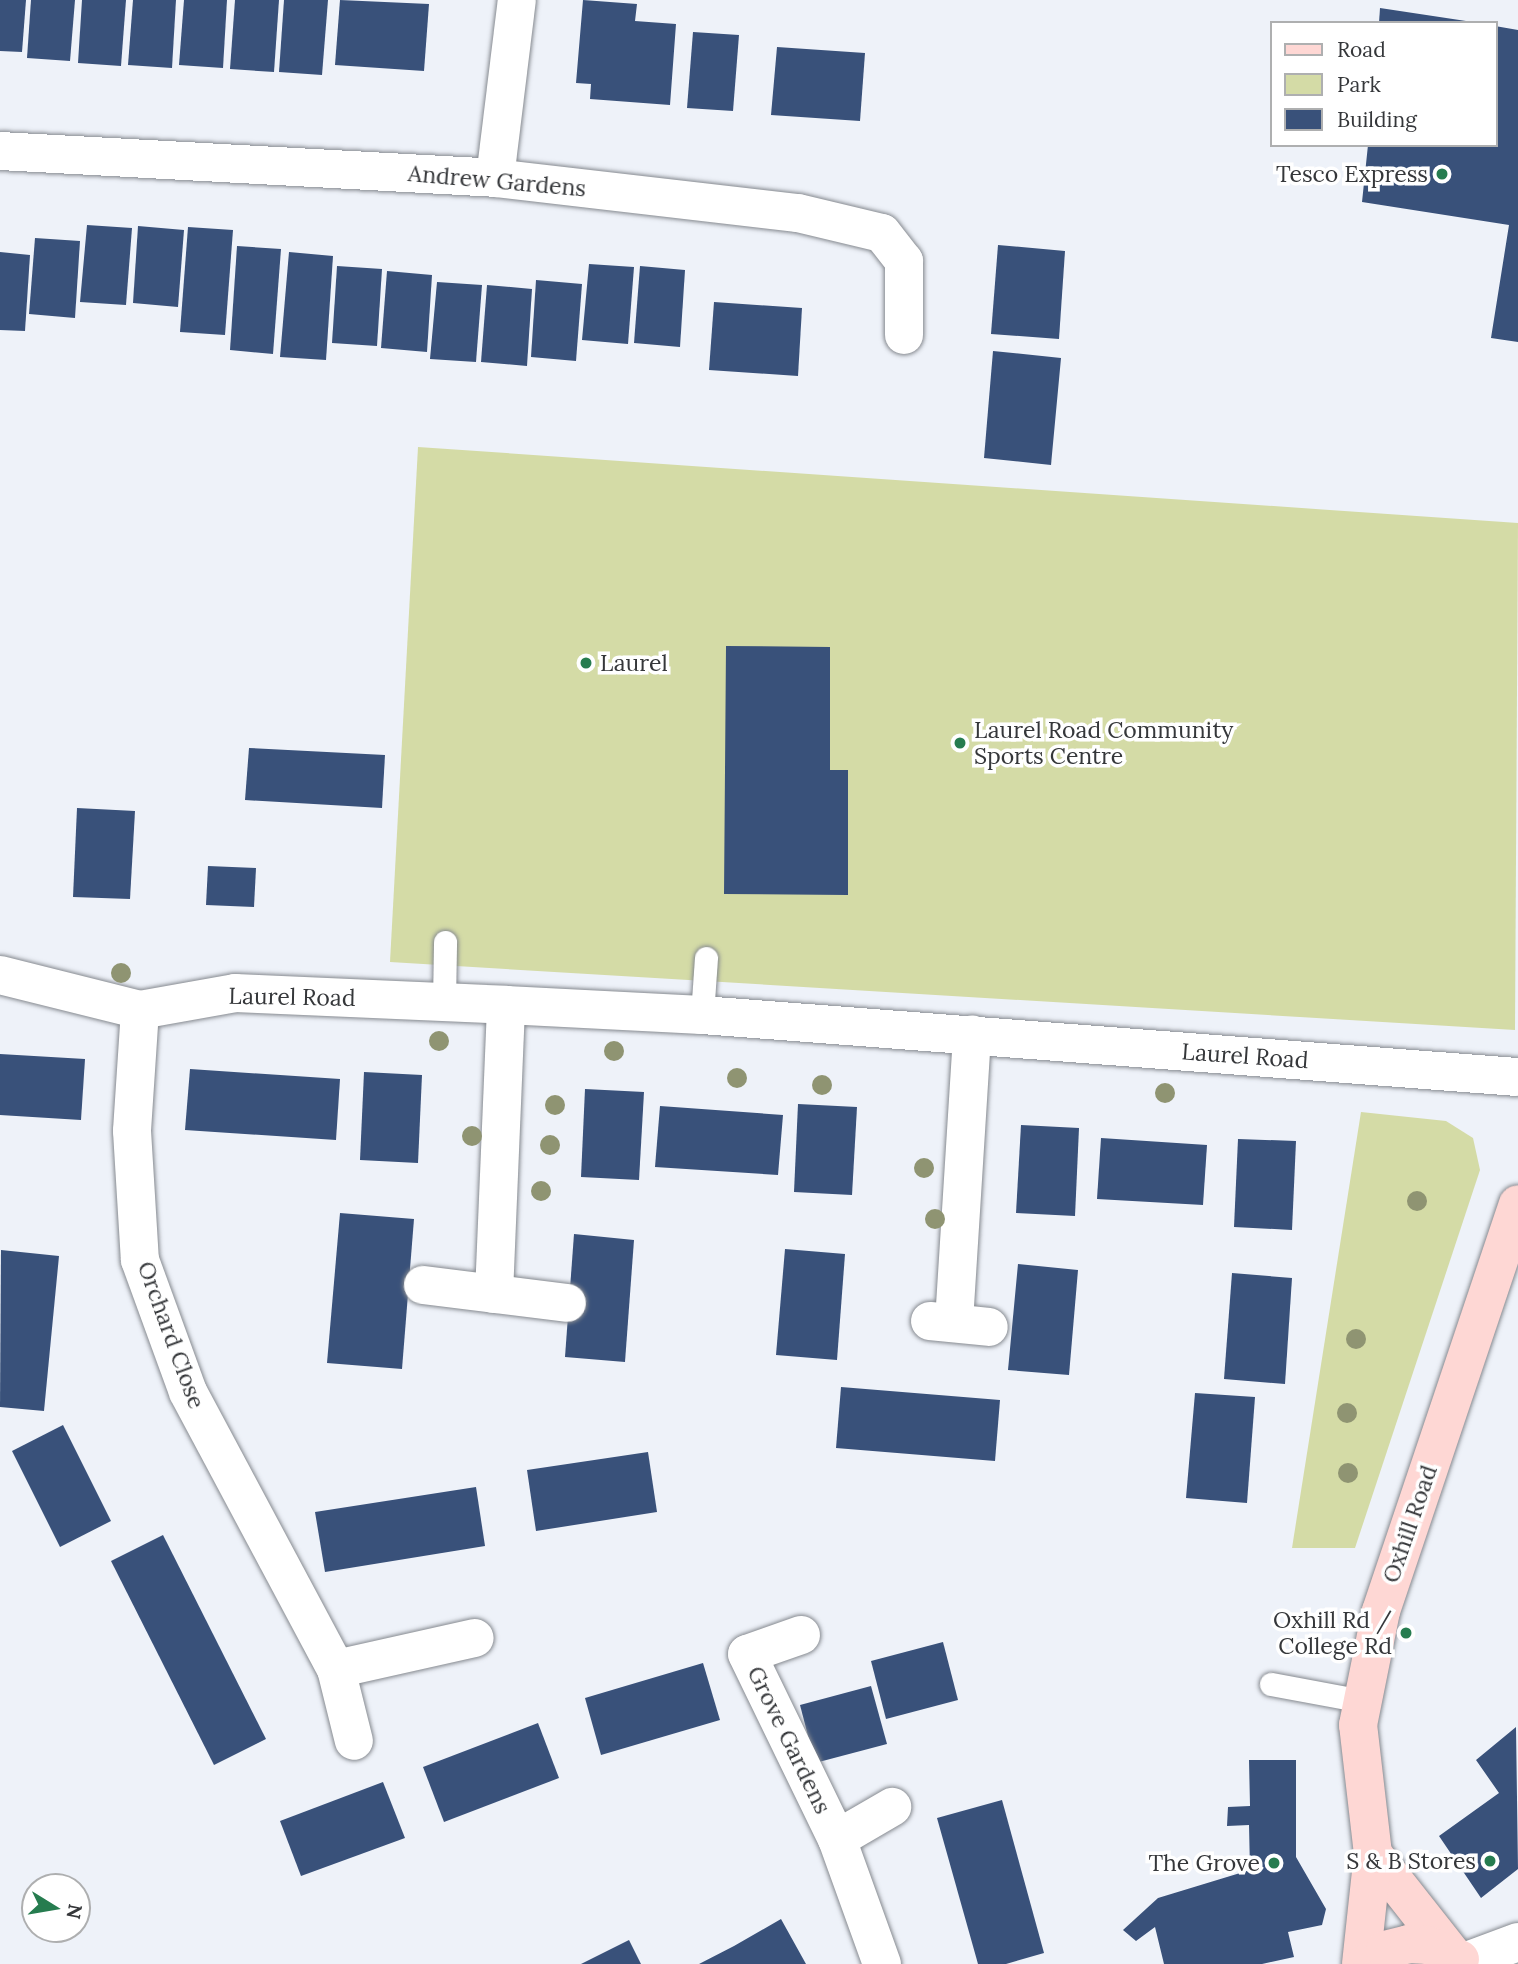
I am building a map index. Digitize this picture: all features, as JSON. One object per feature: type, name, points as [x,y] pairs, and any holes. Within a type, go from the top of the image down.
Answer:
[{"type":"main road","name":"Oxhill Road","points":[[1363,1964],[1373,1854],[1358,1725],[1381,1611],[1518,1204]]},
{"type":"main road","points":[[1373,1854],[1461,1960]]},
{"type":"main road","points":[[1363,1964],[1385,1950],[1409,1944],[1461,1960]]},
{"type":"street","points":[[495,178],[517,0]]},
{"type":"street","name":"Andrew Gardens","points":[[0,151],[495,178],[798,213],[881,233],[904,261],[904,335]]},
{"type":"street","name":"Laurel Road","points":[[0,975],[140,1010],[236,993],[506,1005],[702,1015],[1518,1077]]},
{"type":"street","points":[[494,1294],[506,1005]]},
{"type":"street","name":"Orchard Close","points":[[140,1010],[132,1130],[140,1260],[188,1392],[336,1669],[354,1741]]},
{"type":"street","points":[[958,1323],[972,1035]]},
{"type":"street","points":[[423,1285],[567,1303]]},
{"type":"street","name":"Grove Gardens","points":[[801,1635],[747,1654],[837,1839],[882,1964]]},
{"type":"street","points":[[336,1669],[475,1638]]},
{"type":"street","name":"Grove Gardens","points":[[837,1839],[891,1807]]},
{"type":"street","points":[[1461,1960],[1518,1942]]},
{"type":"lane","points":[[443,1002],[445,942]]},
{"type":"lane","points":[[702,1015],[706,958]]},
{"type":"lane","points":[[1271,1685],[1363,1701]]},
{"type":"green space","name":"Laurel Road Community Sports Centre","points":[[418,447],[1518,523],[1515,1030],[390,962]]},
{"type":"green space","points":[[1361,1112],[1446,1121],[1473,1138],[1480,1170],[1355,1548],[1292,1548]]},
{"type":"building","points":[[0,0],[26,0],[22,52],[0,51]]},
{"type":"building","points":[[31,0],[75,0],[70,61],[27,58]]},
{"type":"building","points":[[82,0],[126,0],[121,66],[78,63]]},
{"type":"building","points":[[133,0],[176,0],[172,68],[128,65]]},
{"type":"building","points":[[184,0],[227,0],[223,68],[179,65]]},
{"type":"building","points":[[235,0],[279,0],[274,72],[230,69]]},
{"type":"building","points":[[284,0],[328,0],[322,75],[279,72]]},
{"type":"building","points":[[340,0],[429,4],[424,71],[335,65]]},
{"type":"building","points":[[583,0],[637,4],[635,21],[676,24],[670,105],[590,99],[591,84],[576,83]]},
{"type":"building","points":[[1380,8],[1466,21],[1379,21]]},
{"type":"building","name":"Tesco Express","points":[[1497,26],[1518,30],[1518,342],[1491,338],[1509,225],[1362,202],[1368,147],[1497,147]]},
{"type":"building","points":[[693,32],[739,35],[733,111],[687,108]]},
{"type":"building","points":[[777,47],[865,53],[860,121],[771,115]]},
{"type":"building","points":[[87,225],[132,228],[126,305],[80,302]]},
{"type":"building","points":[[138,226],[184,230],[178,307],[133,303]]},
{"type":"building","points":[[188,227],[233,230],[225,335],[180,332]]},
{"type":"building","points":[[35,238],[80,241],[75,318],[29,314]]},
{"type":"building","points":[[998,245],[1065,251],[1059,339],[991,334]]},
{"type":"building","points":[[237,246],[281,249],[273,354],[230,350]]},
{"type":"building","points":[[0,252],[30,255],[25,331],[0,330]]},
{"type":"building","points":[[289,252],[333,256],[326,360],[280,357]]},
{"type":"building","points":[[589,264],[634,267],[628,344],[582,340]]},
{"type":"building","points":[[337,266],[382,269],[377,346],[332,343]]},
{"type":"building","points":[[640,266],[685,270],[680,347],[634,343]]},
{"type":"building","points":[[387,271],[432,275],[427,352],[381,348]]},
{"type":"building","points":[[536,280],[582,284],[576,361],[531,357]]},
{"type":"building","points":[[437,282],[482,285],[476,362],[430,359]]},
{"type":"building","points":[[487,285],[532,289],[527,366],[481,362]]},
{"type":"building","points":[[714,302],[802,308],[798,376],[709,370]]},
{"type":"building","points":[[993,351],[1061,358],[1051,465],[984,458]]},
{"type":"building","points":[[726,646],[830,647],[830,770],[848,770],[848,895],[724,894]]},
{"type":"building","points":[[249,748],[385,755],[382,808],[245,800]]},
{"type":"building","points":[[77,808],[135,811],[130,899],[73,897]]},
{"type":"building","points":[[208,866],[256,868],[254,907],[206,905]]},
{"type":"building","points":[[0,1054],[85,1059],[81,1120],[0,1115]]},
{"type":"building","points":[[190,1069],[340,1079],[336,1140],[185,1130]]},
{"type":"building","points":[[364,1072],[422,1075],[418,1163],[360,1160]]},
{"type":"building","points":[[585,1089],[644,1092],[639,1180],[581,1177]]},
{"type":"building","points":[[798,1104],[857,1107],[852,1195],[794,1192]]},
{"type":"building","points":[[660,1106],[783,1115],[778,1175],[655,1167]]},
{"type":"building","points":[[1021,1125],[1079,1128],[1075,1216],[1016,1213]]},
{"type":"building","points":[[1101,1138],[1207,1145],[1203,1205],[1097,1199]]},
{"type":"building","points":[[1238,1139],[1296,1141],[1292,1230],[1234,1227]]},
{"type":"building","points":[[340,1213],[414,1219],[402,1369],[327,1363]]},
{"type":"building","points":[[574,1234],[634,1240],[625,1362],[565,1357]]},
{"type":"building","points":[[785,1249],[845,1254],[837,1360],[776,1355]]},
{"type":"building","points":[[1,1250],[59,1256],[44,1411],[0,1407]]},
{"type":"building","points":[[1018,1264],[1078,1270],[1069,1375],[1008,1370]]},
{"type":"building","points":[[1232,1273],[1292,1278],[1285,1384],[1224,1379]]},
{"type":"building","points":[[841,1387],[1000,1400],[995,1461],[836,1448]]},
{"type":"building","points":[[1195,1393],[1255,1397],[1247,1503],[1186,1498]]},
{"type":"building","points":[[63,1425],[111,1521],[60,1547],[12,1451]]},
{"type":"building","points":[[648,1452],[657,1512],[536,1531],[527,1470]]},
{"type":"building","points":[[476,1487],[485,1546],[325,1572],[315,1512]]},
{"type":"building","points":[[163,1535],[266,1739],[214,1765],[111,1561]]},
{"type":"building","points":[[943,1642],[958,1700],[886,1719],[871,1661]]},
{"type":"building","points":[[703,1663],[720,1720],[601,1755],[585,1698]]},
{"type":"building","points":[[871,1686],[887,1744],[815,1763],[800,1705]]},
{"type":"building","points":[[538,1723],[559,1778],[444,1822],[423,1767]]},
{"type":"building","points":[[1516,1727],[1518,1869],[1481,1898],[1439,1836],[1499,1793],[1476,1760]]},
{"type":"building","name":"The Grove","points":[[1249,1760],[1296,1760],[1296,1857],[1326,1909],[1322,1925],[1288,1932],[1294,1957],[1262,1964],[1164,1964],[1155,1927],[1136,1941],[1123,1930],[1158,1898],[1250,1870],[1249,1825],[1227,1826],[1228,1807],[1250,1806]]},
{"type":"building","points":[[383,1782],[405,1838],[301,1876],[280,1821]]},
{"type":"building","points":[[1002,1800],[1044,1953],[1006,1964],[978,1964],[937,1818]]},
{"type":"building","points":[[781,1919],[806,1964],[699,1964],[734,1946]]},
{"type":"building","points":[[629,1940],[641,1964],[581,1964]]},
{"type":"place","name":"Tesco Express","points":[[1442,174]]},
{"type":"place","name":"Laurel","points":[[586,663]]},
{"type":"place","name":"Laurel Road Community Sports Centre","points":[[960,743]]},
{"type":"place","name":"Oxhill Rd / College Rd","points":[[1406,1633]]},
{"type":"place","name":"S & B Stores","points":[[1490,1861]]},
{"type":"place","name":"The Grove","points":[[1274,1863]]}]
